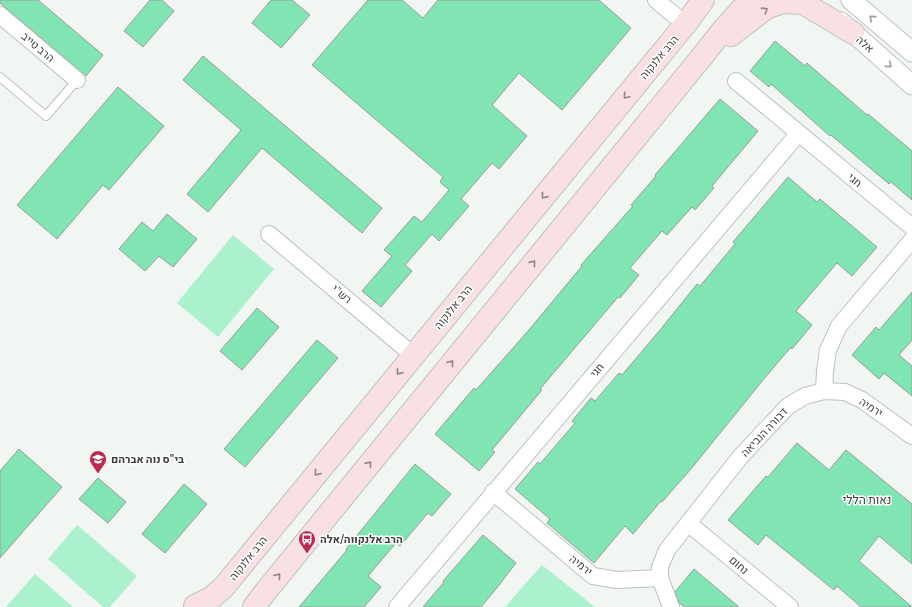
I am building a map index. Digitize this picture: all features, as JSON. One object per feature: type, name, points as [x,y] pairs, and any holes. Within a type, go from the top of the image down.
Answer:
[{"type":"main road","name":"הרב אלנקוה","points":[[198,607],[223,588],[685,24],[703,0]]},
{"type":"main road","points":[[254,607],[402,422],[700,60],[723,30],[750,0]]},
{"type":"main road","points":[[700,60],[766,8],[783,2],[803,3],[853,33]]},
{"type":"street","points":[[656,0],[685,24]]},
{"type":"street","name":"אלה","points":[[819,0],[853,33],[912,85]]},
{"type":"street","points":[[851,0],[912,52]]},
{"type":"street","name":"הרב טייב","points":[[0,15],[76,80]]},
{"type":"street","name":"חגי","points":[[736,81],[798,134],[912,227]]},
{"type":"street","name":"חגי","points":[[397,607],[798,134]]},
{"type":"street","name":"רש\"י","points":[[269,234],[413,355]]},
{"type":"street","points":[[824,390],[828,350],[838,326],[912,240]]},
{"type":"street","name":"ירמיה","points":[[824,390],[845,392],[862,400],[912,436]]},
{"type":"street","name":"דבורה הנביאה","points":[[660,578],[660,567],[667,550],[741,456],[788,406],[805,396],[824,390]]},
{"type":"street","name":"ירמיה","points":[[493,492],[593,576],[617,580],[660,578]]},
{"type":"street","name":"נחום","points":[[688,523],[790,607]]},
{"type":"street","points":[[660,578],[671,607]]},
{"type":"lane","points":[[0,77],[46,116],[76,80]]},
{"type":"green space","points":[[233,235],[274,269],[218,337],[177,303]]},
{"type":"green space","points":[[77,525],[137,576],[110,607],[103,607],[48,559]]},
{"type":"green space","points":[[542,565],[595,607],[505,607]]},
{"type":"green space","points":[[35,574],[73,607],[6,607]]},
{"type":"building","points":[[0,0],[38,0],[103,55],[86,76],[0,3]]},
{"type":"building","points":[[150,0],[162,0],[174,11],[143,47],[124,31]]},
{"type":"building","points":[[271,0],[292,0],[310,15],[281,48],[252,23]]},
{"type":"building","points":[[368,0],[402,0],[423,18],[438,0],[599,0],[631,28],[562,110],[519,73],[492,105],[527,136],[499,169],[492,163],[461,199],[469,206],[439,241],[432,234],[405,265],[412,271],[381,307],[362,291],[392,256],[384,250],[414,216],[422,222],[449,190],[440,182],[443,177],[312,65]]},
{"type":"building","points":[[775,41],[805,66],[807,63],[867,115],[868,114],[912,151],[912,200],[891,182],[889,184],[831,135],[830,136],[771,84],[769,87],[750,71]]},
{"type":"building","points":[[203,56],[382,208],[362,233],[262,148],[208,212],[187,194],[241,130],[183,80]]},
{"type":"building","points":[[118,87],[164,126],[109,190],[103,185],[57,239],[17,205]]},
{"type":"building","points":[[720,99],[758,131],[712,186],[714,188],[695,210],[692,207],[667,235],[662,231],[630,268],[639,275],[620,298],[618,297],[540,389],[542,390],[492,450],[495,452],[479,471],[435,434],[474,388],[476,390],[528,331],[582,266],[581,265],[633,206],[631,205],[656,176],[655,175]]},
{"type":"building","points":[[788,177],[817,202],[820,199],[877,247],[852,276],[837,263],[796,311],[812,325],[763,380],[691,469],[633,534],[625,526],[594,563],[547,523],[550,519],[515,489],[538,462],[540,464],[575,423],[572,421],[591,398],[595,401],[619,373],[622,375],[697,284],[700,286],[735,244],[733,242]]},
{"type":"building","points":[[167,214],[197,239],[173,267],[159,256],[145,271],[119,249],[142,222],[153,231]]},
{"type":"building","points":[[912,292],[912,340],[899,355],[912,366],[912,396],[884,373],[879,379],[852,355],[876,327],[879,330]]},
{"type":"building","points":[[257,308],[279,327],[242,370],[220,351]]},
{"type":"building","points":[[317,340],[338,358],[245,467],[224,449]]},
{"type":"building","points":[[797,443],[829,470],[846,450],[912,504],[912,564],[879,536],[859,561],[912,607],[861,607],[837,586],[834,590],[766,535],[758,545],[728,520]]},
{"type":"building","points":[[19,449],[62,487],[0,558],[0,471]]},
{"type":"building","points":[[415,464],[451,494],[432,516],[428,513],[400,546],[396,543],[368,576],[381,587],[364,607],[299,607],[347,550],[346,549]]},
{"type":"building","points":[[98,478],[126,502],[108,523],[79,499]]},
{"type":"building","points":[[184,484],[207,504],[165,553],[142,534]]},
{"type":"building","points":[[483,535],[516,563],[481,607],[423,607],[444,582],[443,581]]},
{"type":"building","points":[[694,569],[739,607],[685,607],[679,603],[675,592]]},
{"type":"place","name":"בי\"ס נוה אברהם","points":[[98,474]]},
{"type":"place","name":"הרב אלנקווה/אלה","points":[[307,554]]},
{"type":"district","name":"נאות הללי","points":[[867,500]]}]
